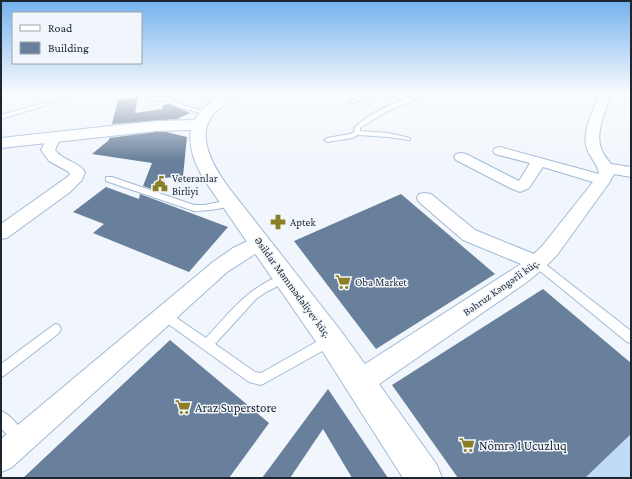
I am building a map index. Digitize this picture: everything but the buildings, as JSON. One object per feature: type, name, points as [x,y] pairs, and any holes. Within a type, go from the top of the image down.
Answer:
[{"type":"street","points":[[1,143],[156,126],[204,119],[206,116]]},
{"type":"street","points":[[598,116],[592,138],[594,149],[605,174]]},
{"type":"street","name":"Əsildar Məmmədəliyev küç.","points":[[204,119],[200,145],[203,157],[214,182],[286,277],[331,340],[424,478]]},
{"type":"street","points":[[1,233],[77,177],[78,172],[75,169],[56,160],[50,155],[48,150],[54,137]]},
{"type":"street","points":[[500,151],[539,161],[605,174],[631,172]]},
{"type":"street","points":[[461,157],[501,179],[520,187],[524,185],[539,161]]},
{"type":"street","name":"Bəhruz Kəngərli küç.","points":[[360,382],[537,263],[550,250],[605,174]]},
{"type":"street","points":[[425,198],[469,235],[537,263]]},
{"type":"street","points":[[1,458],[220,267],[240,253],[260,242]]},
{"type":"lane","points":[[199,116],[204,119]]},
{"type":"lane","points":[[357,133],[357,128],[374,116]]},
{"type":"lane","points":[[327,140],[352,136],[357,133],[388,135],[408,139]]},
{"type":"lane","points":[[109,179],[194,208],[204,208],[230,203]]},
{"type":"lane","points":[[537,263],[631,338]]},
{"type":"lane","points":[[207,345],[252,296],[262,289],[286,277]]},
{"type":"lane","points":[[164,315],[253,378],[262,379],[331,340]]},
{"type":"lane","points":[[1,372],[54,329]]},
{"type":"lane","points":[[1,418],[20,440]]},
{"type":"shaded area","points":[[631,434],[631,478],[585,478]]},
{"type":"place","name":"Veteranlar Birliyi","points":[[160,184]]},
{"type":"place","name":"Aptek","points":[[278,222]]},
{"type":"place","name":"Oba Market","points":[[343,282]]},
{"type":"place","name":"Araz Superstore","points":[[183,407]]},
{"type":"place","name":"Nömrə 1 Ucuzluq","points":[[467,445]]}]
